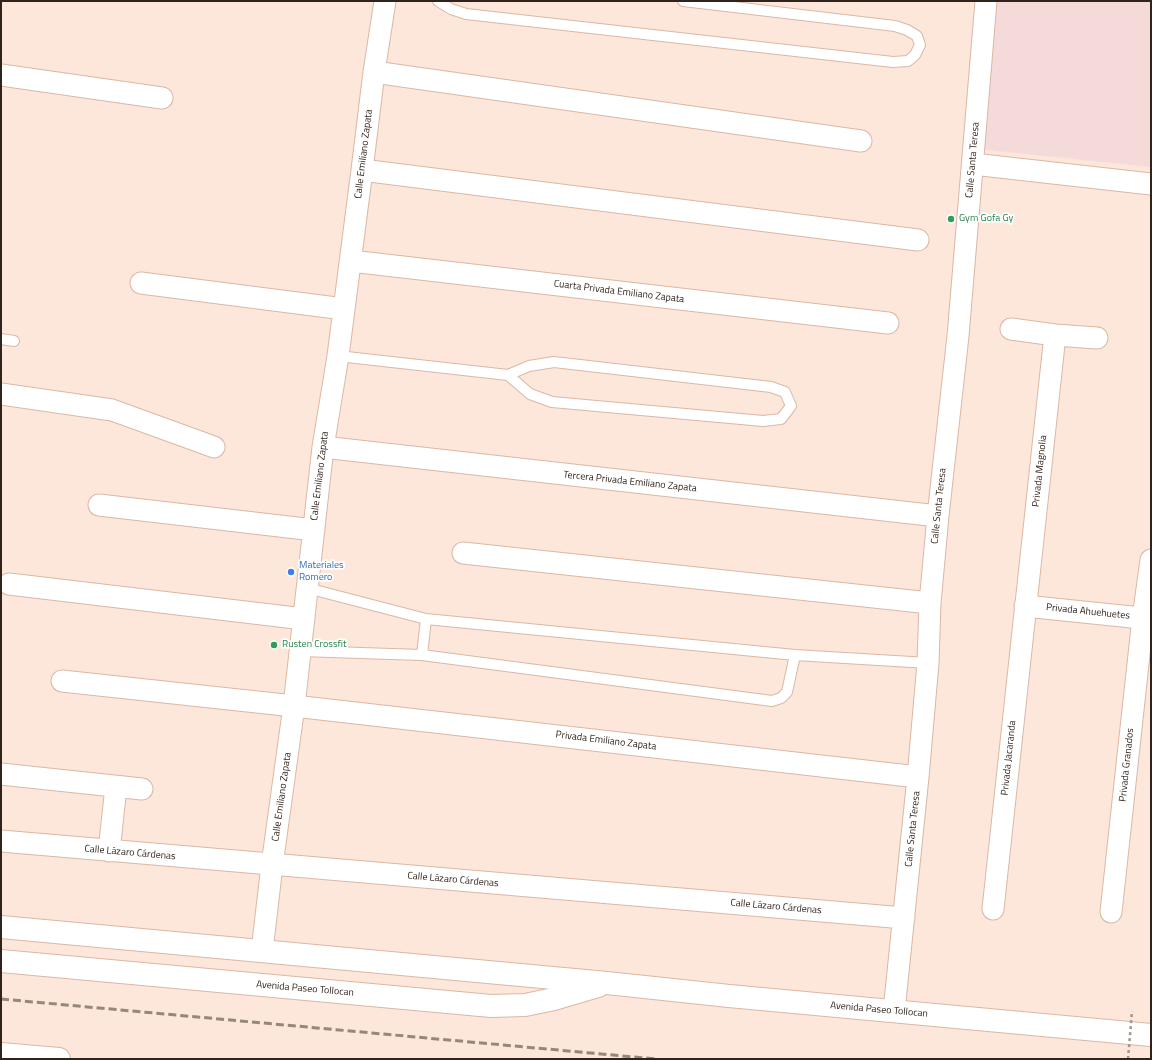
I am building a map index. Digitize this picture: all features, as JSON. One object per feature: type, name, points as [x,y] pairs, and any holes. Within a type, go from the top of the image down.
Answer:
[{"type":"main road","name":"Avenida Paseo Tollocan","points":[[1,927],[1151,1035]]},
{"type":"main road","name":"Avenida Paseo Tollocan","points":[[1,961],[491,1006],[525,1005],[554,999],[606,983]]},
{"type":"main road","points":[[1,1054],[59,1059]]},
{"type":"street","name":"Calle Emiliano Zapata","points":[[262,951],[272,865],[294,706],[323,447],[338,356],[374,72],[385,1]]},
{"type":"street","name":"Calle Santa Teresa","points":[[894,1011],[918,777],[928,663],[930,603],[958,336],[986,1]]},
{"type":"street","points":[[374,72],[861,141]]},
{"type":"street","points":[[1,75],[162,98]]},
{"type":"street","points":[[973,164],[1151,184]]},
{"type":"street","points":[[362,170],[918,240]]},
{"type":"street","name":"Cuarta Privada Emiliano Zapata","points":[[351,261],[888,323]]},
{"type":"street","points":[[141,283],[344,309]]},
{"type":"street","points":[[1011,329],[1055,335],[1097,338]]},
{"type":"street","name":"Privada Magnolia","points":[[1025,606],[1055,335]]},
{"type":"street","points":[[1,394],[112,410],[214,447]]},
{"type":"street","name":"Tercera Privada Emiliano Zapata","points":[[323,447],[938,516]]},
{"type":"street","points":[[99,505],[314,530]]},
{"type":"street","points":[[464,554],[930,603]]},
{"type":"street","name":"Privada Granados","points":[[1110,912],[1147,618],[1151,560]]},
{"type":"street","points":[[9,584],[304,619]]},
{"type":"street","name":"Privada Ahuehuetes","points":[[1025,606],[1147,618]]},
{"type":"street","name":"Privada Jacaranda","points":[[993,909],[1025,606]]},
{"type":"street","name":"Privada Emiliano Zapata","points":[[62,681],[918,777]]},
{"type":"street","points":[[1,774],[142,790]]},
{"type":"street","points":[[109,851],[116,786]]},
{"type":"street","name":"Calle Lázaro Cárdenas","points":[[1,841],[904,918]]},
{"type":"lane","points":[[438,1],[451,9],[466,14],[893,62],[908,62],[915,55],[920,45],[917,36],[907,30],[895,26],[683,1]]},
{"type":"lane","points":[[1,339],[14,341]]},
{"type":"lane","points":[[338,356],[508,375],[529,366],[554,362],[770,387],[785,392],[791,406],[781,419],[763,421],[552,402],[530,394],[508,375]]},
{"type":"lane","points":[[307,588],[426,619],[795,655],[928,663]]},
{"type":"lane","points":[[422,654],[426,619]]},
{"type":"lane","points":[[300,651],[422,654],[772,701],[781,698],[787,692],[795,655]]},
{"type":"path","points":[[1128,1059],[1132,1011]]},
{"type":"shaded area","points":[[993,1],[1151,1],[1151,167],[978,149]]},
{"type":"railway","points":[[1,999],[656,1059]]},
{"type":"place","name":"Gym Gofa Gy","points":[[951,219]]},
{"type":"place","name":"Materiales Romero","points":[[291,572]]},
{"type":"place","name":"Rusten Crossfit","points":[[274,645]]}]
